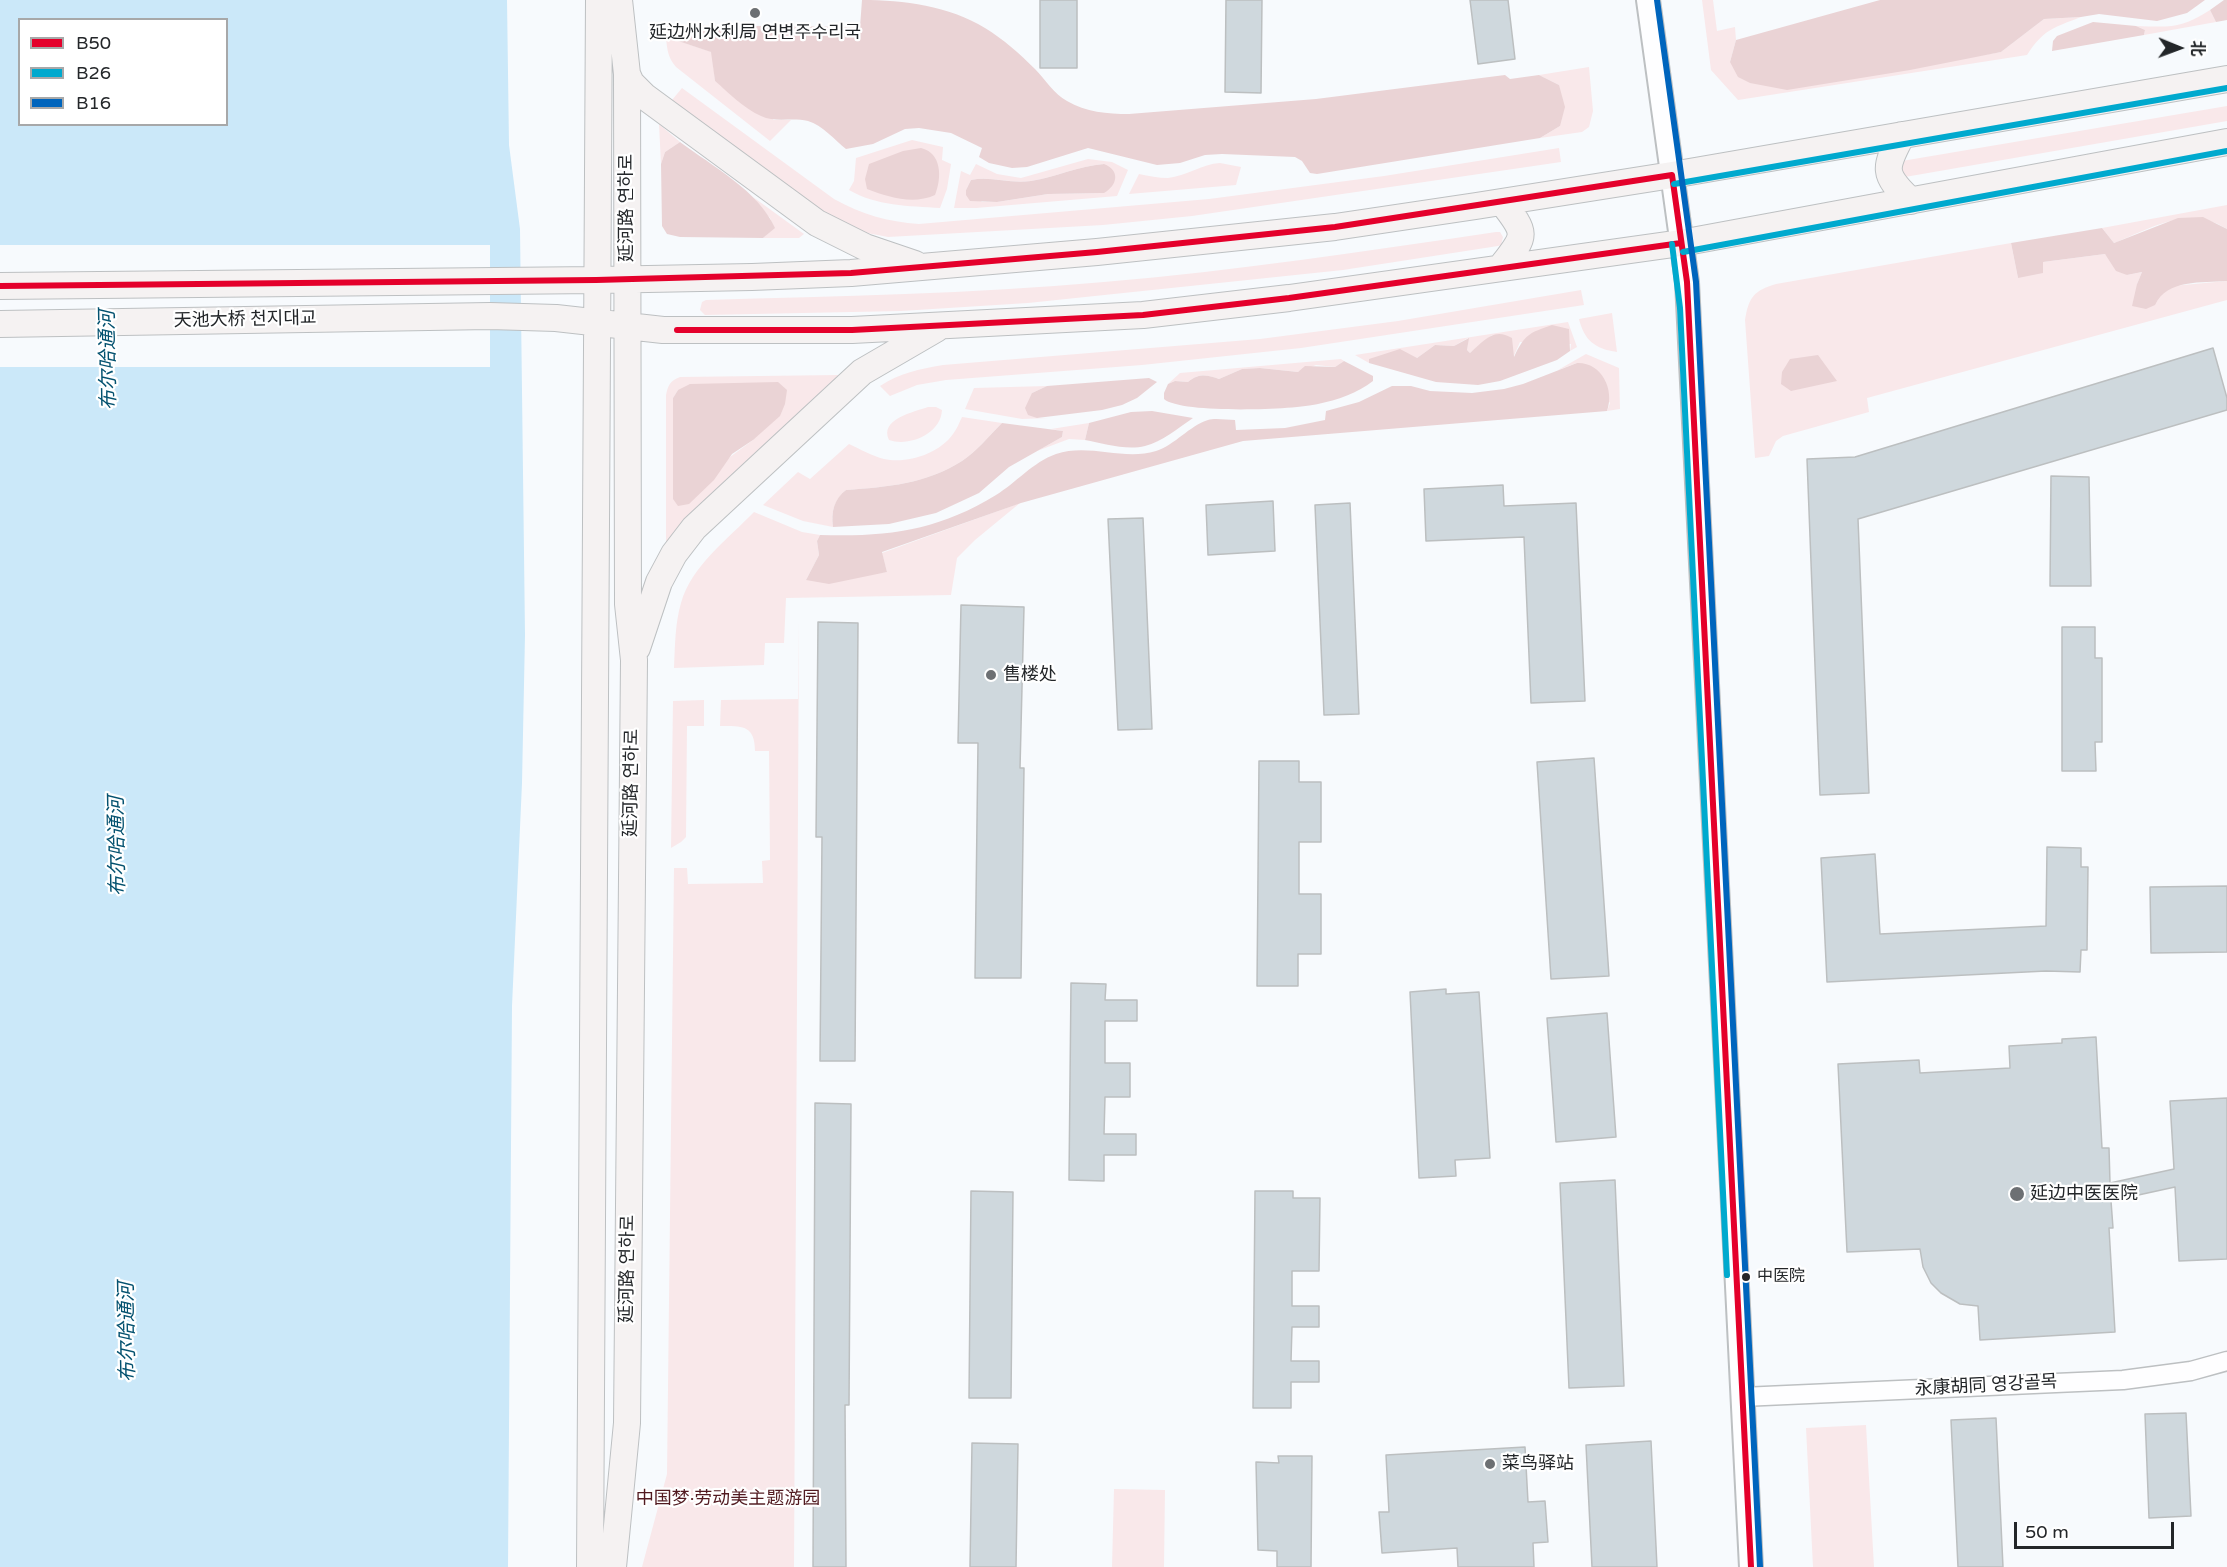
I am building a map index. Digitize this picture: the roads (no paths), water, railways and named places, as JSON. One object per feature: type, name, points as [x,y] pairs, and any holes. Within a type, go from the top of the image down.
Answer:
[{"type":"main road","name":"延河路 연하로","points":[[590,1567],[599,0]]},
{"type":"main road","name":"延河路 연하로","points":[[613,1567],[627,1423],[634,660],[628,604],[627,74],[619,0]]},
{"type":"main road","points":[[627,74],[631,83],[644,96],[817,223],[865,247],[927,268]]},
{"type":"main road","name":"天池大桥 천지대교","points":[[0,286],[596,280],[851,273],[927,268],[1281,233],[1502,202],[1672,175],[2227,79]]},
{"type":"main road","points":[[1902,135],[1890,157],[1888,171],[1893,185],[1911,201]]},
{"type":"main road","name":"天池大桥 천지대교","points":[[0,324],[490,316],[556,318],[663,330],[852,330],[1143,315],[1289,298],[1681,243],[2227,142]]},
{"type":"main road","points":[[1501,267],[1521,241],[1521,231],[1516,220],[1502,202]]},
{"type":"main road","points":[[634,660],[659,582],[674,554],[694,528],[862,372],[940,326]]},
{"type":"street","points":[[1648,0],[1689,307],[1750,1567]]},
{"type":"street","name":"永康胡同 영강골목","points":[[1742,1397],[2123,1380],[2182,1373],[2227,1361]]},
{"type":"water","name":"布尔哈通河","points":[[0,0],[507,0],[509,145],[520,229],[525,635],[522,783],[512,1006],[508,1567],[0,1567]]},
{"type":"place","name":"延边州水利局 연변주수리국","points":[[755,13]]},
{"type":"place","name":"售楼处","points":[[991,675]]},
{"type":"place","name":"延边中医医院","points":[[2017,1194]]},
{"type":"place","name":"中医院","points":[[1746,1277]]},
{"type":"place","name":"菜鸟驿站","points":[[1490,1464]]},
{"type":"park label","name":"中国梦·劳动美主题游园","points":[[728,1499]]}]
